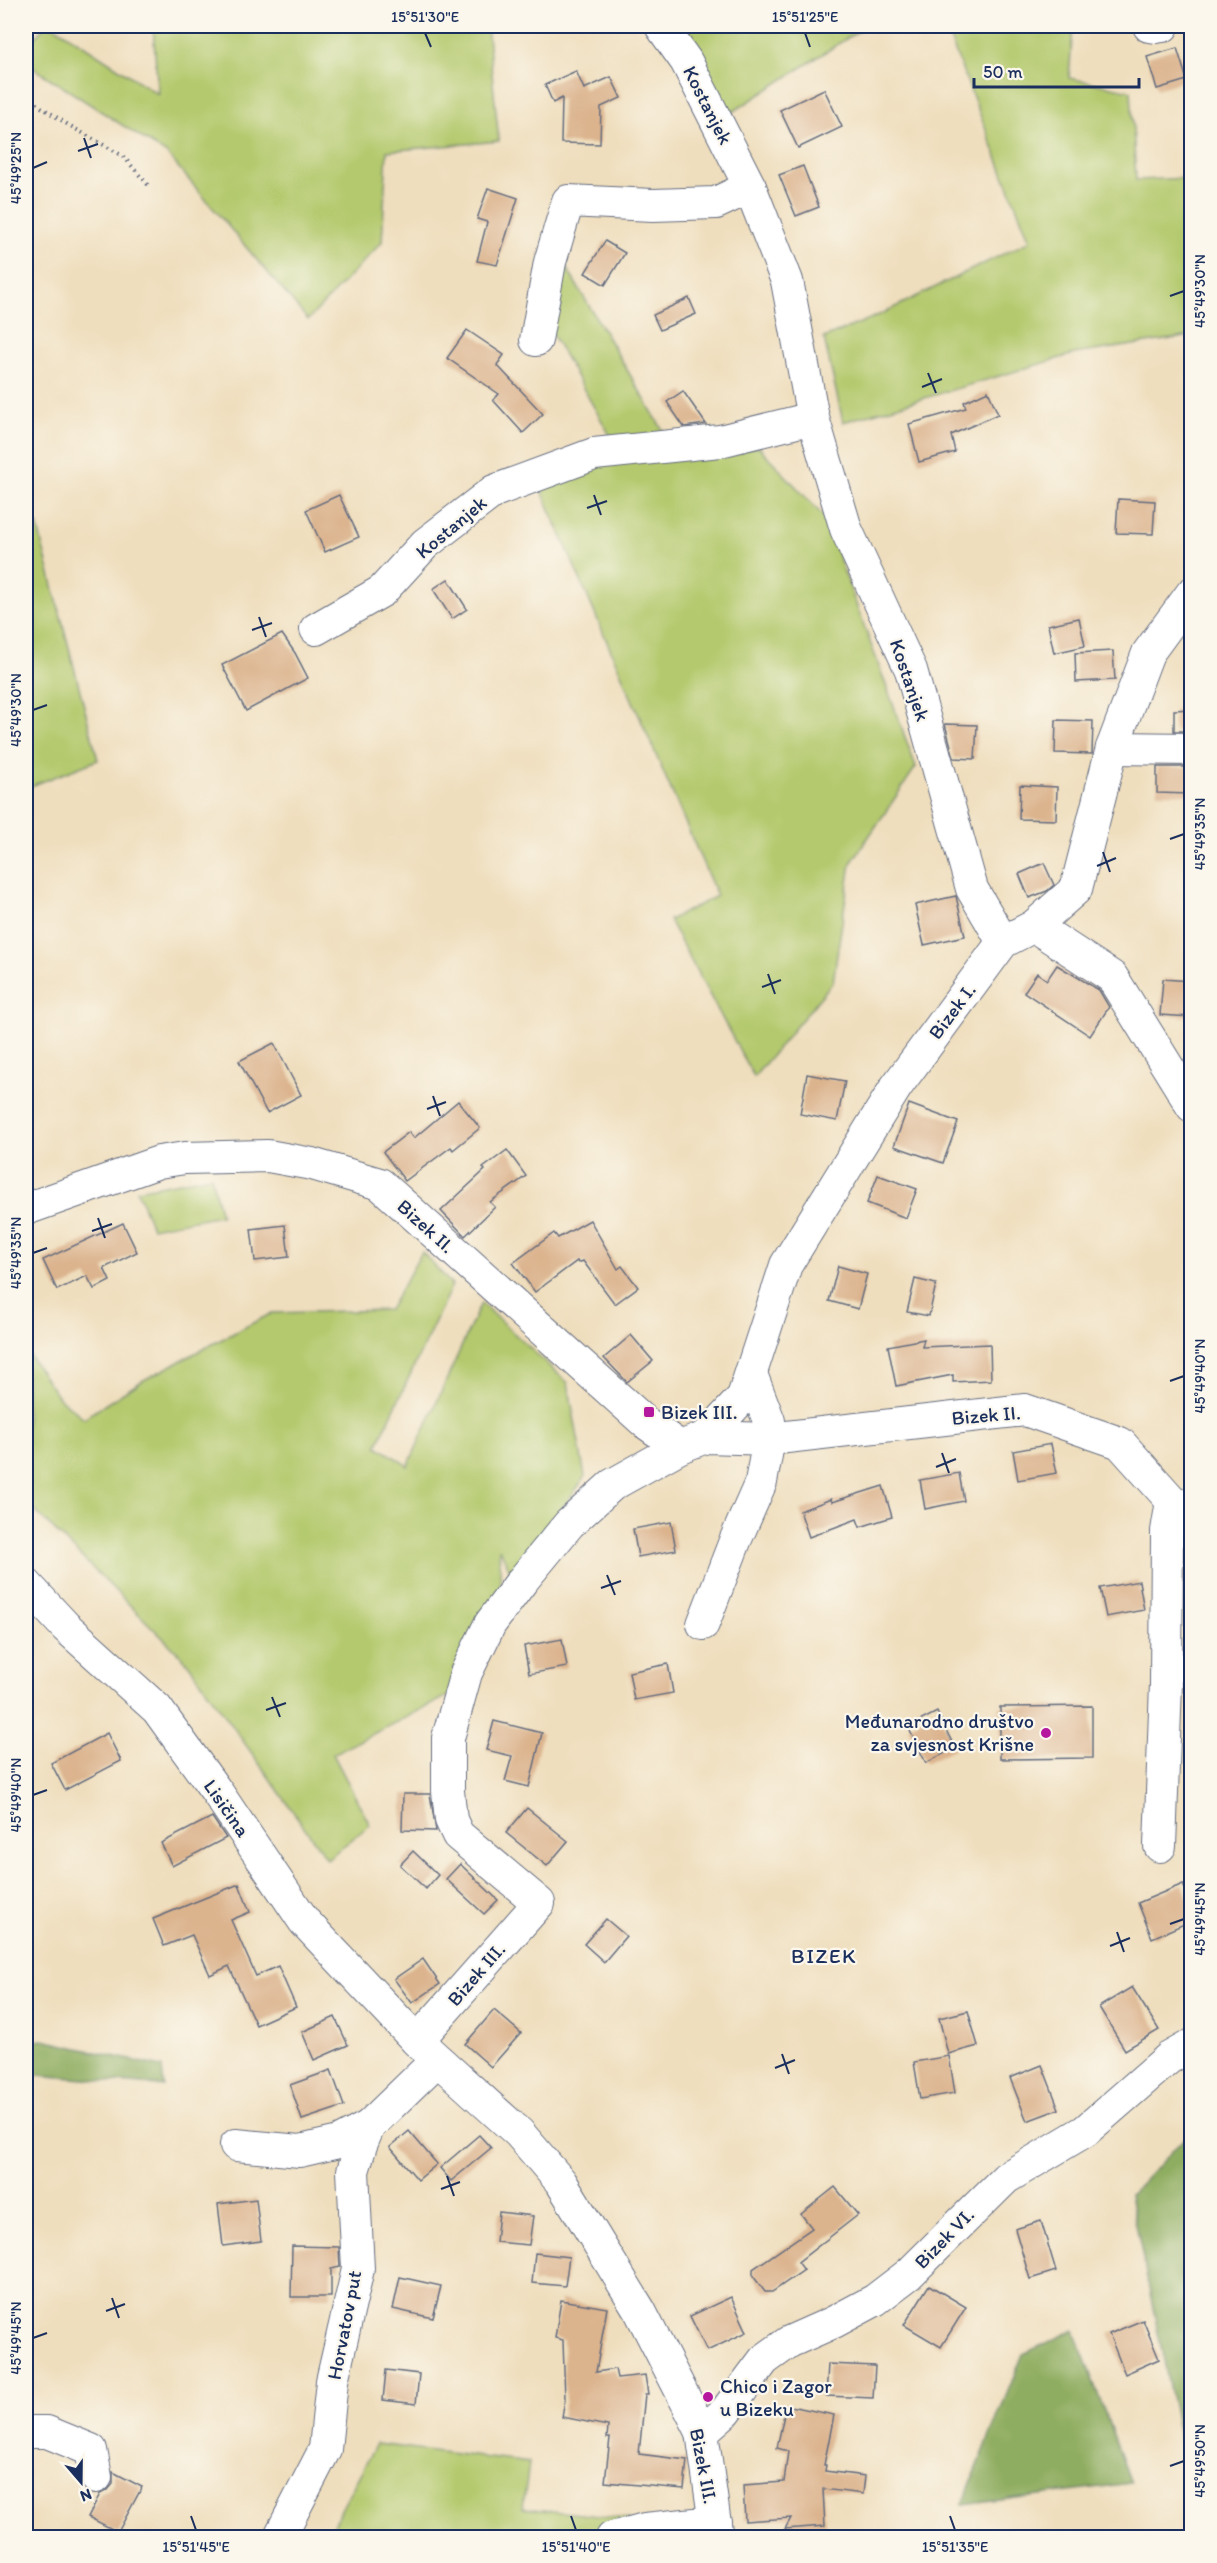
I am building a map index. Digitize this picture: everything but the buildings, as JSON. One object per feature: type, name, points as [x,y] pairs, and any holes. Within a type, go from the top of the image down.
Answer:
[{"type":"street","name":"Kostanjek","points":[[661,26],[686,61],[750,187],[787,280],[813,418],[846,529],[911,670],[972,889],[1003,942]]},
{"type":"street","points":[[1149,26],[1163,26]]},
{"type":"street","points":[[536,339],[550,262],[568,201],[653,205],[716,203],[750,187]]},
{"type":"street","name":"Kostanjek","points":[[316,629],[382,591],[425,544],[494,491],[594,454],[720,441],[813,418]]},
{"type":"street","name":"Bizek I.","points":[[693,1442],[743,1397],[786,1265],[896,1087],[1003,942],[1034,926],[1076,889],[1112,748],[1148,653],[1191,593]]},
{"type":"street","points":[[1112,748],[1191,749]]},
{"type":"street","points":[[1034,926],[1112,977],[1191,1106]]},
{"type":"street","name":"Bizek II.","points":[[26,1209],[159,1162],[184,1158],[268,1156],[312,1164],[380,1184],[646,1423],[693,1442],[769,1439],[1025,1410],[1120,1443],[1182,1505],[1167,1531],[1166,1684],[1160,1846]]},
{"type":"street","points":[[703,1624],[735,1541],[762,1482],[770,1421],[751,1374]]},
{"type":"street","name":"Bizek III.","points":[[693,1442],[612,1485],[569,1524],[490,1624],[466,1673],[448,1738],[451,1820],[458,1835],[538,1904],[427,2051],[519,2133],[561,2182],[640,2311],[702,2432],[716,2530]]},
{"type":"street","name":"Lisičina","points":[[26,1584],[66,1627],[157,1708],[304,1921],[427,2051]]},
{"type":"street","name":"Bizek VI.","points":[[702,2432],[726,2411],[764,2360],[789,2342],[875,2300],[909,2274],[999,2183],[1085,2131],[1169,2058],[1191,2045]]},
{"type":"street","name":"Horvatov put","points":[[279,2538],[325,2449],[332,2381],[358,2269],[353,2171],[369,2126],[427,2051]]},
{"type":"street","points":[[236,2145],[300,2151],[339,2142],[369,2126]]},
{"type":"street","points":[[26,2433],[47,2432],[91,2450],[96,2477]]},
{"type":"street","points":[[612,2538],[645,2529],[716,2530]]},
{"type":"path","points":[[26,97],[66,124],[123,156],[149,186]]},
{"type":"green space","points":[[45,26],[54,26],[158,94],[153,26],[487,26],[499,141],[387,151],[382,242],[308,320],[167,154],[26,63],[26,48]]},
{"type":"green space","points":[[672,26],[862,26],[863,28],[731,113]]},
{"type":"green space","points":[[945,26],[1073,26],[1069,78],[1131,91],[1136,180],[1191,178],[1191,336],[1074,354],[843,422],[824,338],[877,316],[1030,241]]},
{"type":"green space","points":[[560,257],[664,432],[615,444],[551,332]]},
{"type":"green space","points":[[759,447],[824,517],[916,767],[851,863],[833,982],[754,1077],[669,920],[717,896],[538,482],[604,461]]},
{"type":"green space","points":[[37,524],[98,760],[26,788],[26,528]]},
{"type":"green space","points":[[211,1176],[221,1215],[152,1228],[137,1190]]},
{"type":"green space","points":[[422,1252],[452,1285],[377,1446],[408,1466],[481,1303],[568,1383],[585,1477],[513,1577],[499,1548],[502,1613],[462,1689],[333,1754],[370,1825],[327,1859],[187,1662],[26,1502],[26,1351],[60,1399],[84,1418],[142,1381],[272,1313],[389,1310]]},
{"type":"green space","points":[[43,2040],[162,2067],[164,2086],[26,2074],[26,2042]]},
{"type":"green space","points":[[1191,2131],[1191,2494],[1130,2195]]},
{"type":"green space","points":[[1074,2330],[1131,2483],[962,2505],[1023,2354]]},
{"type":"green space","points":[[376,2444],[529,2463],[523,2508],[629,2519],[615,2538],[329,2538],[328,2534]]},
{"type":"place","name":"Bizek III.","points":[[649,1412]]},
{"type":"place","name":"Međunarodno društvo za svjesnost Krišne","points":[[1046,1733]]},
{"type":"place","name":"Chico i Zagor u Bizeku","points":[[708,2397]]},
{"type":"district","name":"BIZEK","points":[[824,1955]]}]
